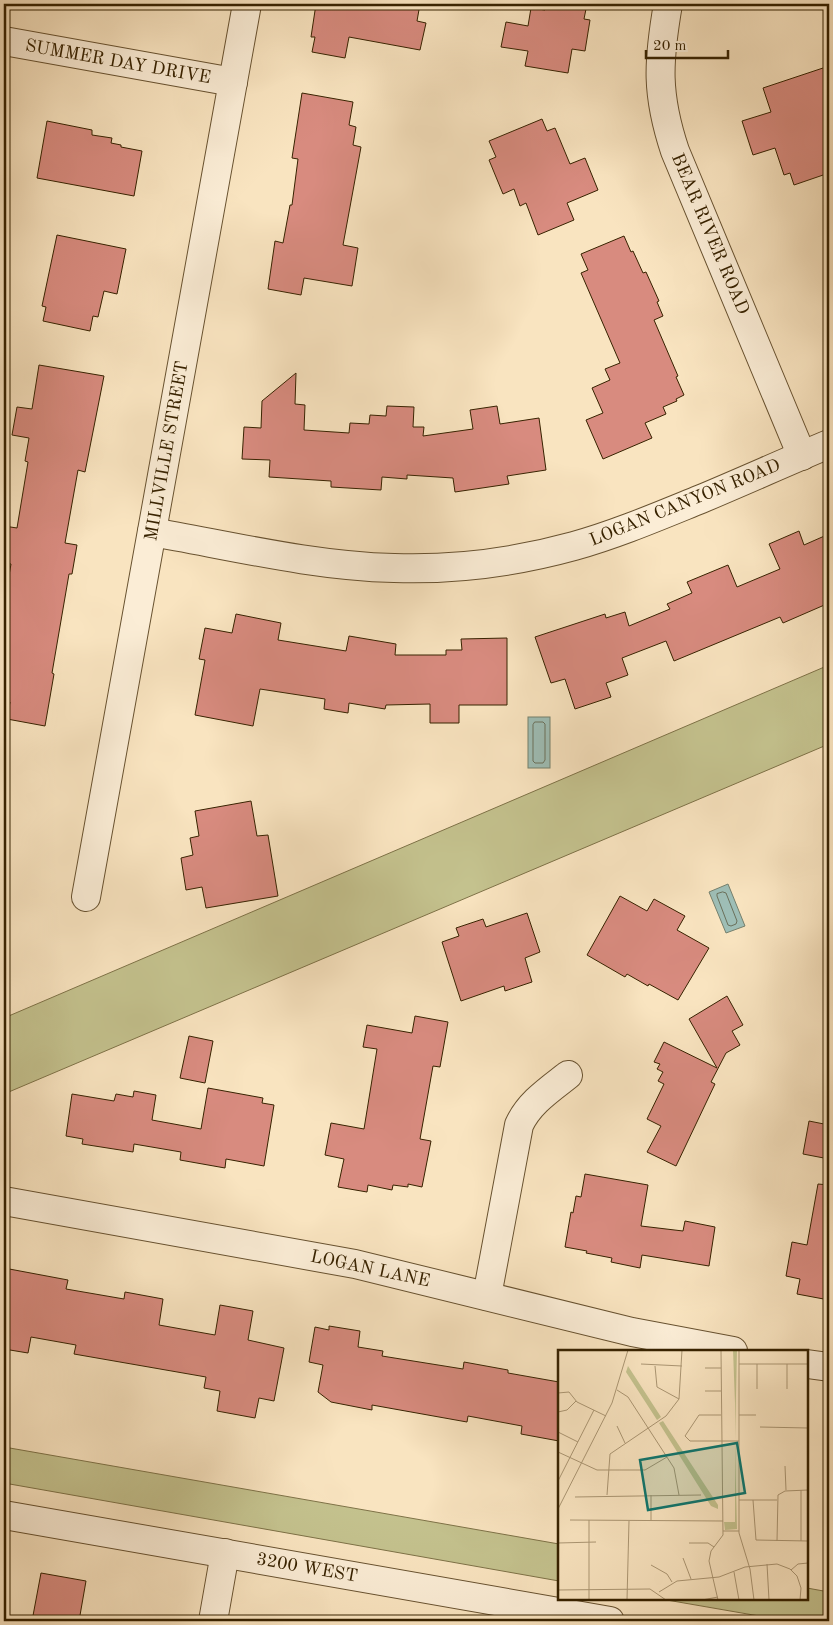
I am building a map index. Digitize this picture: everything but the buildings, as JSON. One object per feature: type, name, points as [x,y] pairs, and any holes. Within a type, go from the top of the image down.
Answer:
[{"type":"street","name":"MILLVILLE STREET","points":[[86,897],[247,4]]},
{"type":"street","name":"BEAR RIVER ROAD","points":[[668,4],[662,38],[660,67],[660,95],[666,123],[675,150],[802,456]]},
{"type":"street","name":"SUMMER DAY DRIVE","points":[[4,41],[233,82]]},
{"type":"street","name":"LOGAN CANYON ROAD","points":[[152,532],[300,559],[347,565],[414,568],[490,563],[532,556],[614,534],[829,444]]},
{"type":"street","points":[[487,1296],[519,1125],[531,1104],[568,1075]]},
{"type":"street","name":"LOGAN LANE","points":[[4,1201],[355,1264],[632,1332],[728,1350]]},
{"type":"street","points":[[808,1364],[829,1368]]},
{"type":"street","name":"3200 WEST","points":[[4,1516],[225,1553],[533,1614],[610,1621]]},
{"type":"street","points":[[213,1621],[225,1553]]},
{"type":"shaded area","points":[[829,665],[829,744],[4,1094],[4,1018]]},
{"type":"shaded area","points":[[4,1447],[558,1544],[558,1581],[4,1483]]},
{"type":"shaded area","points":[[808,1588],[829,1592],[829,1621],[788,1621],[667,1600],[808,1600]]},
{"type":"water","points":[[528,717],[550,717],[550,768],[528,768]]},
{"type":"water","points":[[728,884],[745,926],[726,933],[709,892]]}]
